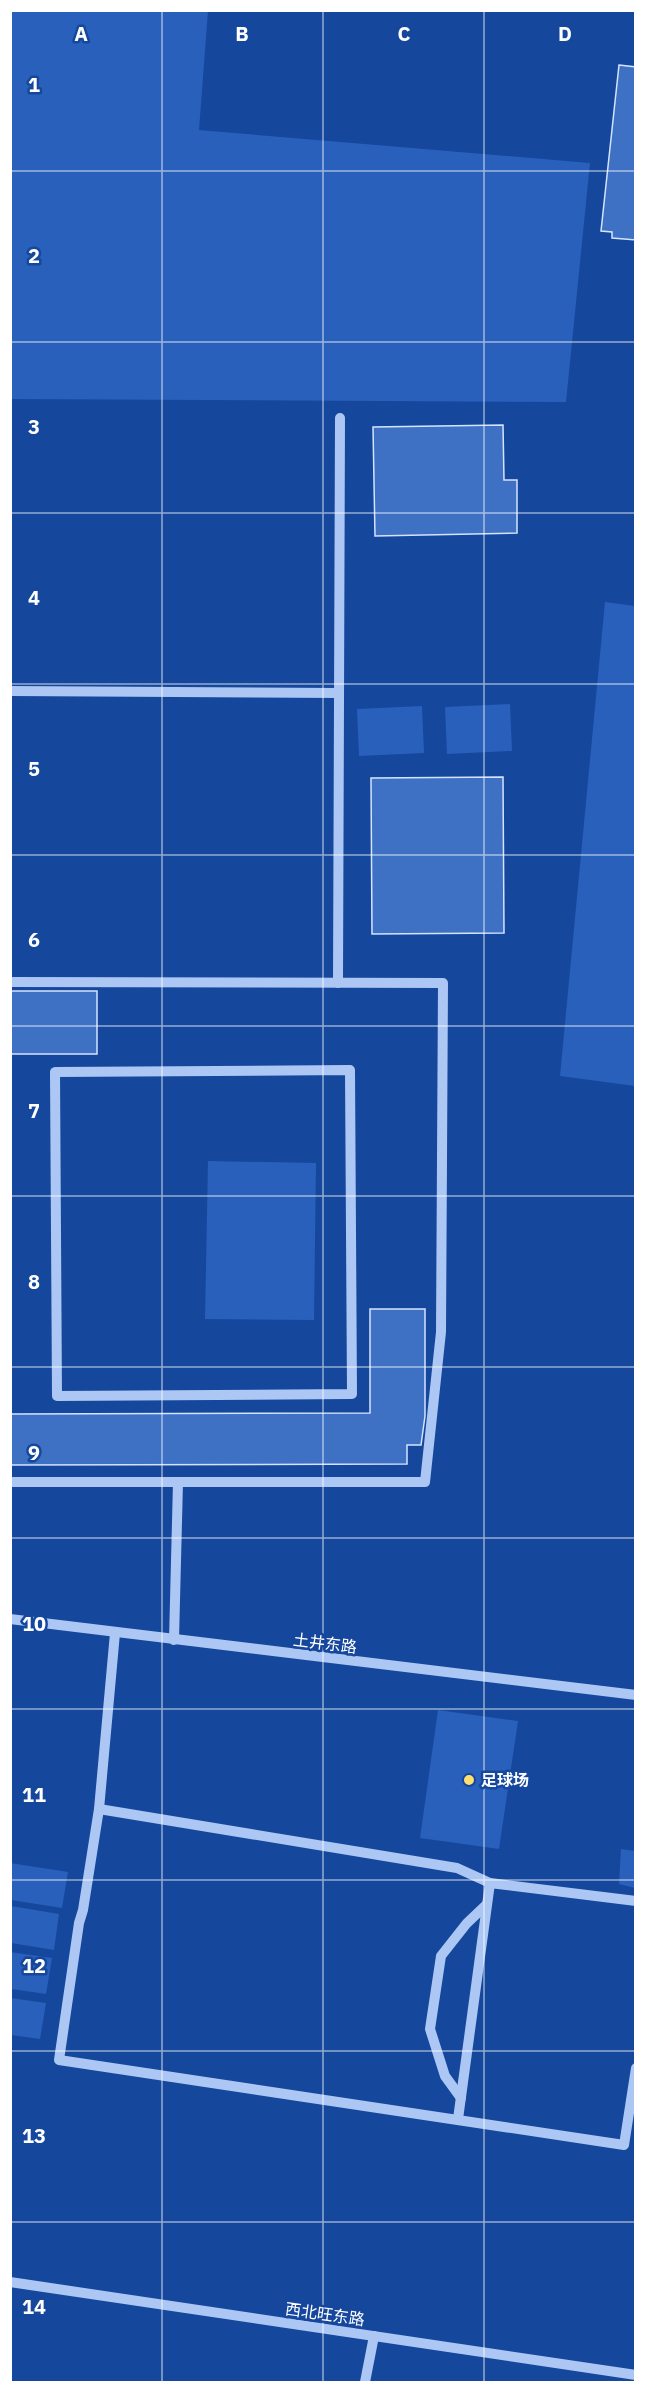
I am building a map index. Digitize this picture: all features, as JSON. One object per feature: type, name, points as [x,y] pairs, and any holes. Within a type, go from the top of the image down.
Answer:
[{"type":"street","points":[[338,983],[340,418]]},
{"type":"street","points":[[10,691],[339,693]]},
{"type":"street","points":[[10,982],[443,983],[441,1332],[425,1482],[10,1482]]},
{"type":"street","points":[[350,1070],[352,1395],[57,1396],[55,1072],[350,1070]]},
{"type":"street","points":[[174,1641],[178,1482]]},
{"type":"street","name":"土井东路","points":[[10,1619],[174,1641],[636,1695]]},
{"type":"street","points":[[115,1633],[99,1809],[79,1923],[59,2060],[624,2145],[636,2068]]},
{"type":"street","points":[[99,1809],[457,1868],[490,1883],[636,1901]]},
{"type":"street","points":[[458,2119],[490,1883]]},
{"type":"street","points":[[461,2098],[445,2076],[430,2029],[441,1956],[466,1923],[487,1904]]},
{"type":"street","name":"西北旺东路","points":[[10,2282],[636,2375]]},
{"type":"street","points":[[365,2382],[374,2336]]},
{"type":"shaded area","points":[[11,10],[208,11],[199,130],[590,163],[566,402],[11,399]]},
{"type":"shaded area","points":[[605,602],[635,606],[635,1086],[560,1076]]},
{"type":"shaded area","points":[[510,704],[512,751],[447,754],[445,707]]},
{"type":"shaded area","points":[[422,706],[424,753],[359,756],[357,709]]},
{"type":"shaded area","points":[[208,1161],[316,1163],[314,1320],[205,1319]]},
{"type":"shaded area","name":"足球场","points":[[438,1710],[518,1721],[499,1849],[420,1838]]},
{"type":"shaded area","points":[[621,1849],[635,1851],[635,1888],[619,1884]]},
{"type":"shaded area","points":[[10,1863],[68,1872],[62,1908],[11,1900]]},
{"type":"shaded area","points":[[11,1906],[59,1914],[54,1950],[11,1943]]},
{"type":"shaded area","points":[[10,1952],[52,1958],[46,1994],[11,1989]]},
{"type":"shaded area","points":[[10,1998],[46,2003],[40,2039],[11,2035]]},
{"type":"building","points":[[619,65],[636,67],[636,240],[612,238],[612,232],[601,231]]},
{"type":"building","points":[[503,425],[504,480],[517,480],[517,533],[375,536],[373,427]]},
{"type":"building","points":[[503,777],[504,933],[372,934],[371,778]]},
{"type":"building","points":[[10,991],[97,991],[97,1054],[10,1054]]},
{"type":"building","points":[[370,1309],[425,1309],[425,1416],[421,1445],[407,1445],[407,1464],[10,1465],[10,1414],[370,1413]]},
{"type":"place","name":"足球场","points":[[469,1780]]}]
